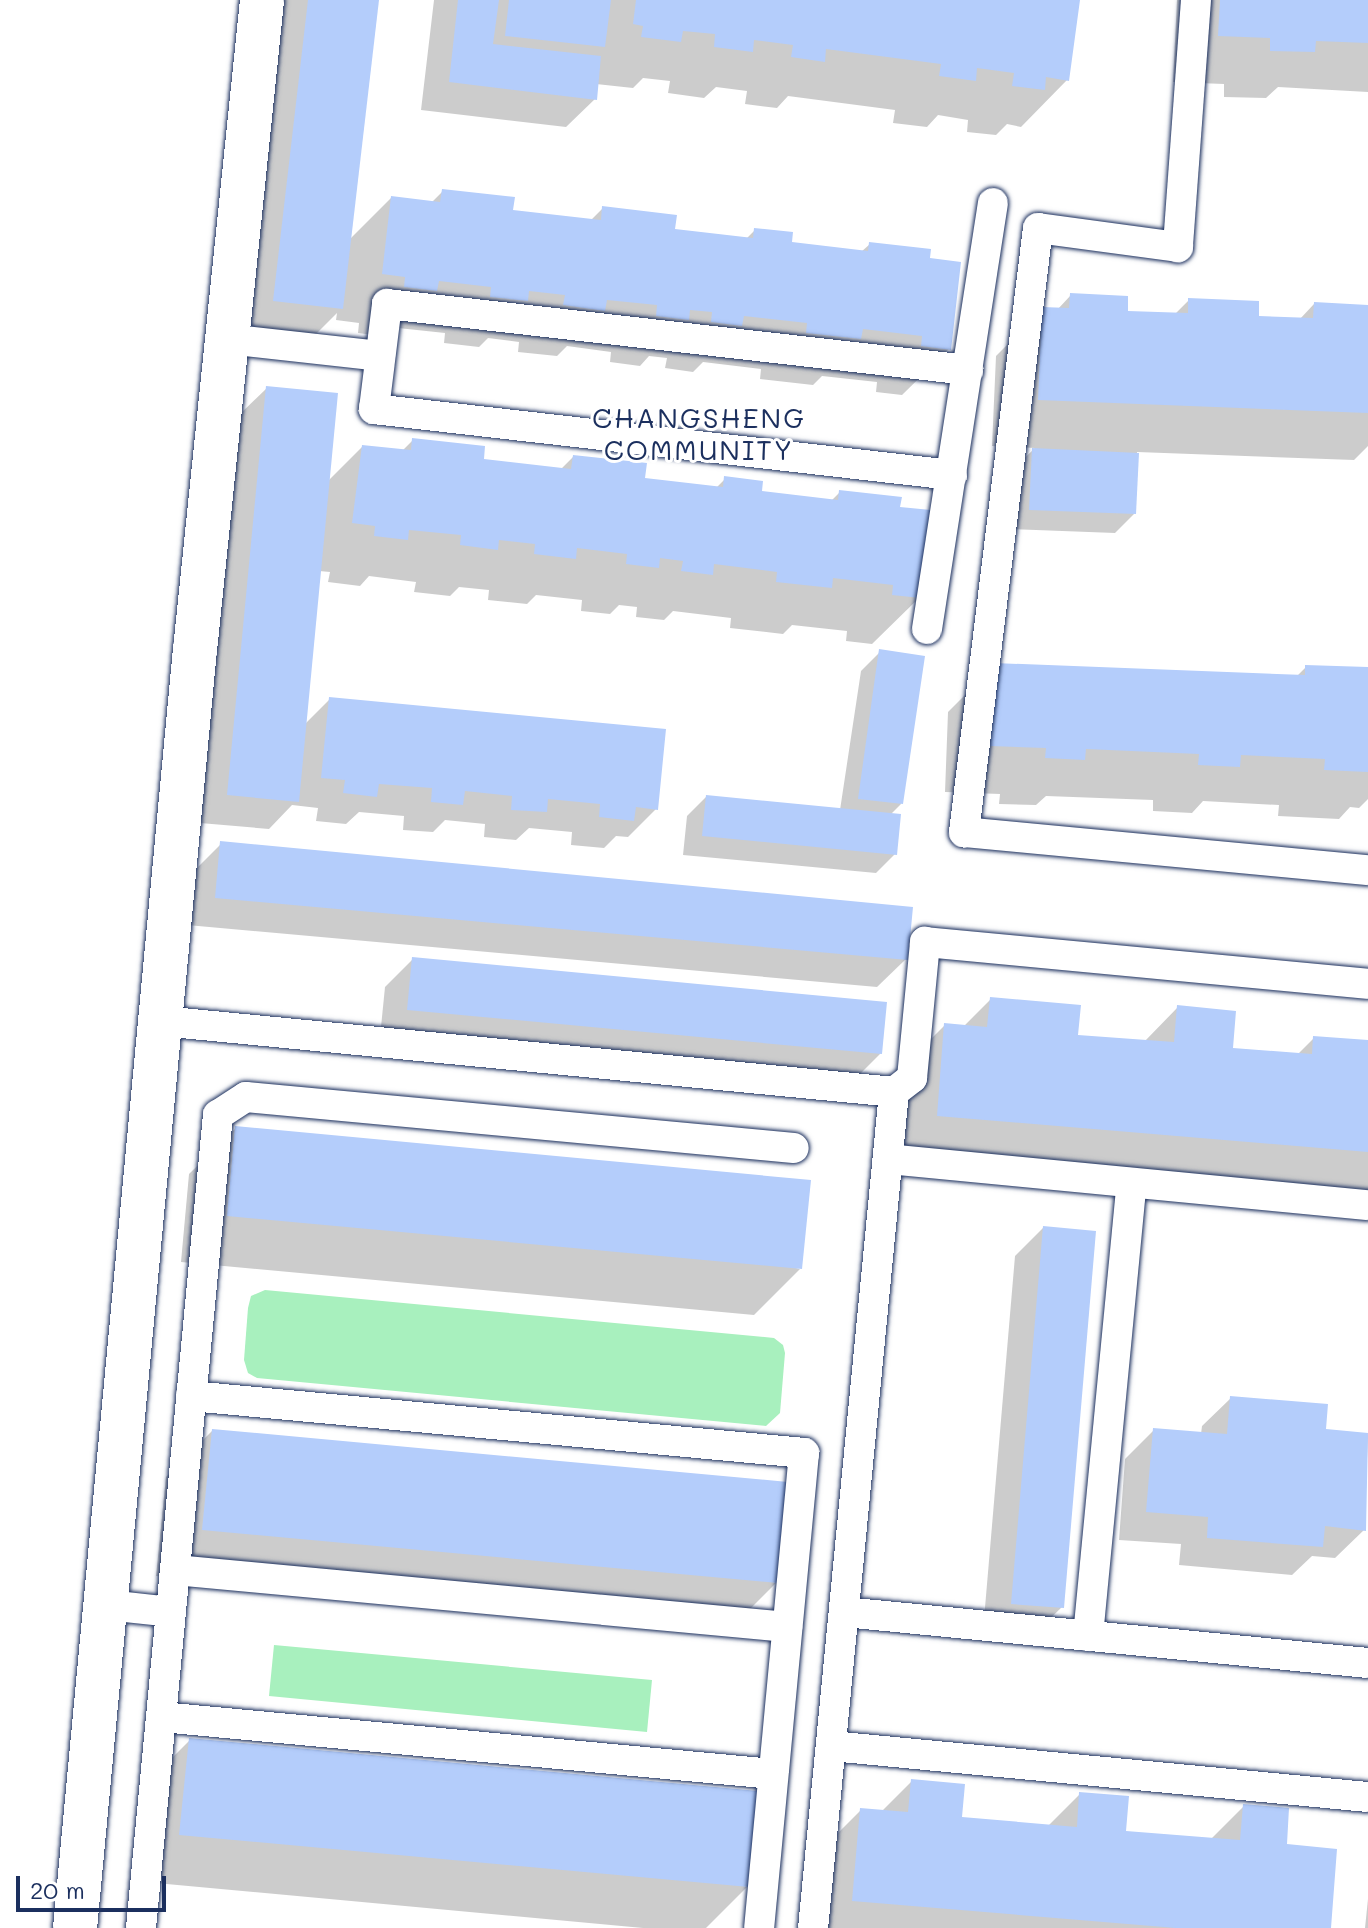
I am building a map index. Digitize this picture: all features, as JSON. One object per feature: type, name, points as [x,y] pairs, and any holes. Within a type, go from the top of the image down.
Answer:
[{"type":"street","points":[[75,1928],[262,0]]},
{"type":"lane","points":[[1196,0],[1178,247],[1038,228],[964,832],[1368,870]]},
{"type":"lane","points":[[927,629],[993,203]]},
{"type":"lane","points":[[952,475],[374,409],[387,304],[968,370]]},
{"type":"lane","points":[[227,339],[380,356]]},
{"type":"lane","points":[[161,1021],[894,1092],[912,1078],[925,942],[1368,984]]},
{"type":"lane","points":[[813,1928],[894,1092]]},
{"type":"lane","points":[[141,1928],[218,1115],[246,1097],[794,1148]]},
{"type":"lane","points":[[888,1159],[1368,1205]]},
{"type":"lane","points":[[1088,1636],[1132,1183]]},
{"type":"lane","points":[[191,1396],[804,1453],[759,1928]]},
{"type":"lane","points":[[175,1570],[787,1627]]},
{"type":"lane","points":[[107,1605],[171,1612]]},
{"type":"lane","points":[[844,1612],[1368,1663]]},
{"type":"lane","points":[[161,1717],[773,1774]]},
{"type":"lane","points":[[831,1746],[1368,1797]]},
{"type":"green space","points":[[265,1290],[774,1338],[783,1345],[785,1353],[780,1413],[766,1426],[257,1378],[248,1373],[244,1360],[248,1308],[251,1296]]},
{"type":"green space","points":[[274,1645],[652,1680],[647,1732],[269,1696]]},
{"type":"building","points":[[308,0],[379,0],[343,309],[273,301]]},
{"type":"building","points":[[458,0],[499,0],[493,44],[601,56],[597,100],[449,82]]},
{"type":"building","points":[[509,0],[611,0],[605,47],[505,36]]},
{"type":"building","points":[[636,0],[1080,0],[1069,81],[1046,77],[1045,90],[1012,86],[1014,73],[977,68],[976,81],[939,76],[941,64],[826,49],[825,62],[791,57],[793,45],[754,40],[753,52],[714,47],[715,34],[683,31],[681,42],[641,37],[643,26],[633,24]]},
{"type":"building","points":[[1220,0],[1368,0],[1368,43],[1316,41],[1315,52],[1270,51],[1270,38],[1218,36]]},
{"type":"building","points":[[442,189],[515,197],[513,210],[601,220],[602,206],[677,215],[675,229],[753,238],[754,228],[793,232],[792,242],[868,251],[869,242],[931,249],[930,258],[961,262],[951,350],[921,346],[922,336],[863,329],[861,339],[806,333],[807,323],[744,316],[742,326],[711,322],[712,312],[690,310],[689,320],[656,316],[657,305],[607,300],[605,311],[563,305],[565,295],[529,291],[528,301],[490,297],[491,287],[439,281],[437,291],[404,287],[405,277],[382,274],[391,196],[440,202]]},
{"type":"building","points":[[1070,293],[1128,296],[1128,311],[1188,313],[1188,298],[1259,301],[1259,316],[1313,318],[1314,302],[1368,305],[1368,413],[1038,400],[1042,307],[1069,308]]},
{"type":"building","points":[[266,386],[338,393],[299,802],[227,795]]},
{"type":"building","points":[[412,438],[485,446],[484,459],[571,469],[573,455],[647,463],[645,478],[723,487],[724,476],[763,481],[762,491],[838,500],[839,490],[902,497],[900,507],[931,510],[921,598],[892,595],[893,585],[833,578],[832,588],[776,582],[777,572],[714,564],[713,575],[681,571],[683,561],[660,558],[659,568],[626,564],[627,554],[577,548],[576,559],[534,554],[535,544],[499,540],[498,550],[460,545],[461,535],[409,530],[408,540],[374,536],[375,526],[352,523],[362,445],[411,450]]},
{"type":"building","points":[[1032,448],[1139,453],[1136,514],[1029,510]]},
{"type":"building","points":[[879,649],[925,656],[903,804],[858,799]]},
{"type":"building","points":[[994,663],[1305,675],[1305,665],[1368,667],[1368,772],[1324,770],[1325,759],[1241,755],[1240,767],[1198,765],[1199,754],[1086,749],[1085,760],[1045,758],[1046,748],[990,746]]},
{"type":"building","points":[[329,697],[666,729],[658,810],[636,807],[634,821],[599,817],[600,804],[548,799],[547,812],[511,810],[512,796],[465,791],[463,805],[431,802],[432,788],[379,784],[377,797],[343,793],[345,780],[321,778]]},
{"type":"building","points":[[706,795],[901,814],[897,855],[702,836]]},
{"type":"building","points":[[220,841],[913,907],[908,960],[215,898]]},
{"type":"building","points":[[412,957],[887,1002],[882,1054],[407,1010]]},
{"type":"building","points":[[990,997],[1081,1005],[1078,1035],[1174,1042],[1177,1005],[1236,1011],[1233,1048],[1312,1054],[1313,1036],[1368,1040],[1368,1152],[937,1116],[944,1023],[987,1027]]},
{"type":"building","points":[[235,1126],[811,1180],[802,1269],[227,1216]]},
{"type":"building","points":[[1043,1226],[1096,1231],[1064,1608],[1011,1604]]},
{"type":"building","points":[[1230,1396],[1328,1404],[1326,1429],[1368,1433],[1366,1531],[1325,1526],[1323,1547],[1207,1538],[1208,1517],[1146,1512],[1153,1428],[1227,1434]]},
{"type":"building","points":[[212,1429],[788,1482],[778,1583],[202,1530]]},
{"type":"building","points":[[189,1738],[758,1791],[749,1887],[179,1835]]},
{"type":"building","points":[[911,1779],[965,1784],[962,1817],[1077,1827],[1079,1792],[1129,1796],[1126,1831],[1240,1840],[1243,1804],[1289,1808],[1287,1844],[1337,1849],[1331,1928],[1176,1928],[852,1901],[860,1808],[908,1812]]},
{"type":"district","name":"CHANGSHENG COMMUNITY","points":[[699,433]]}]
